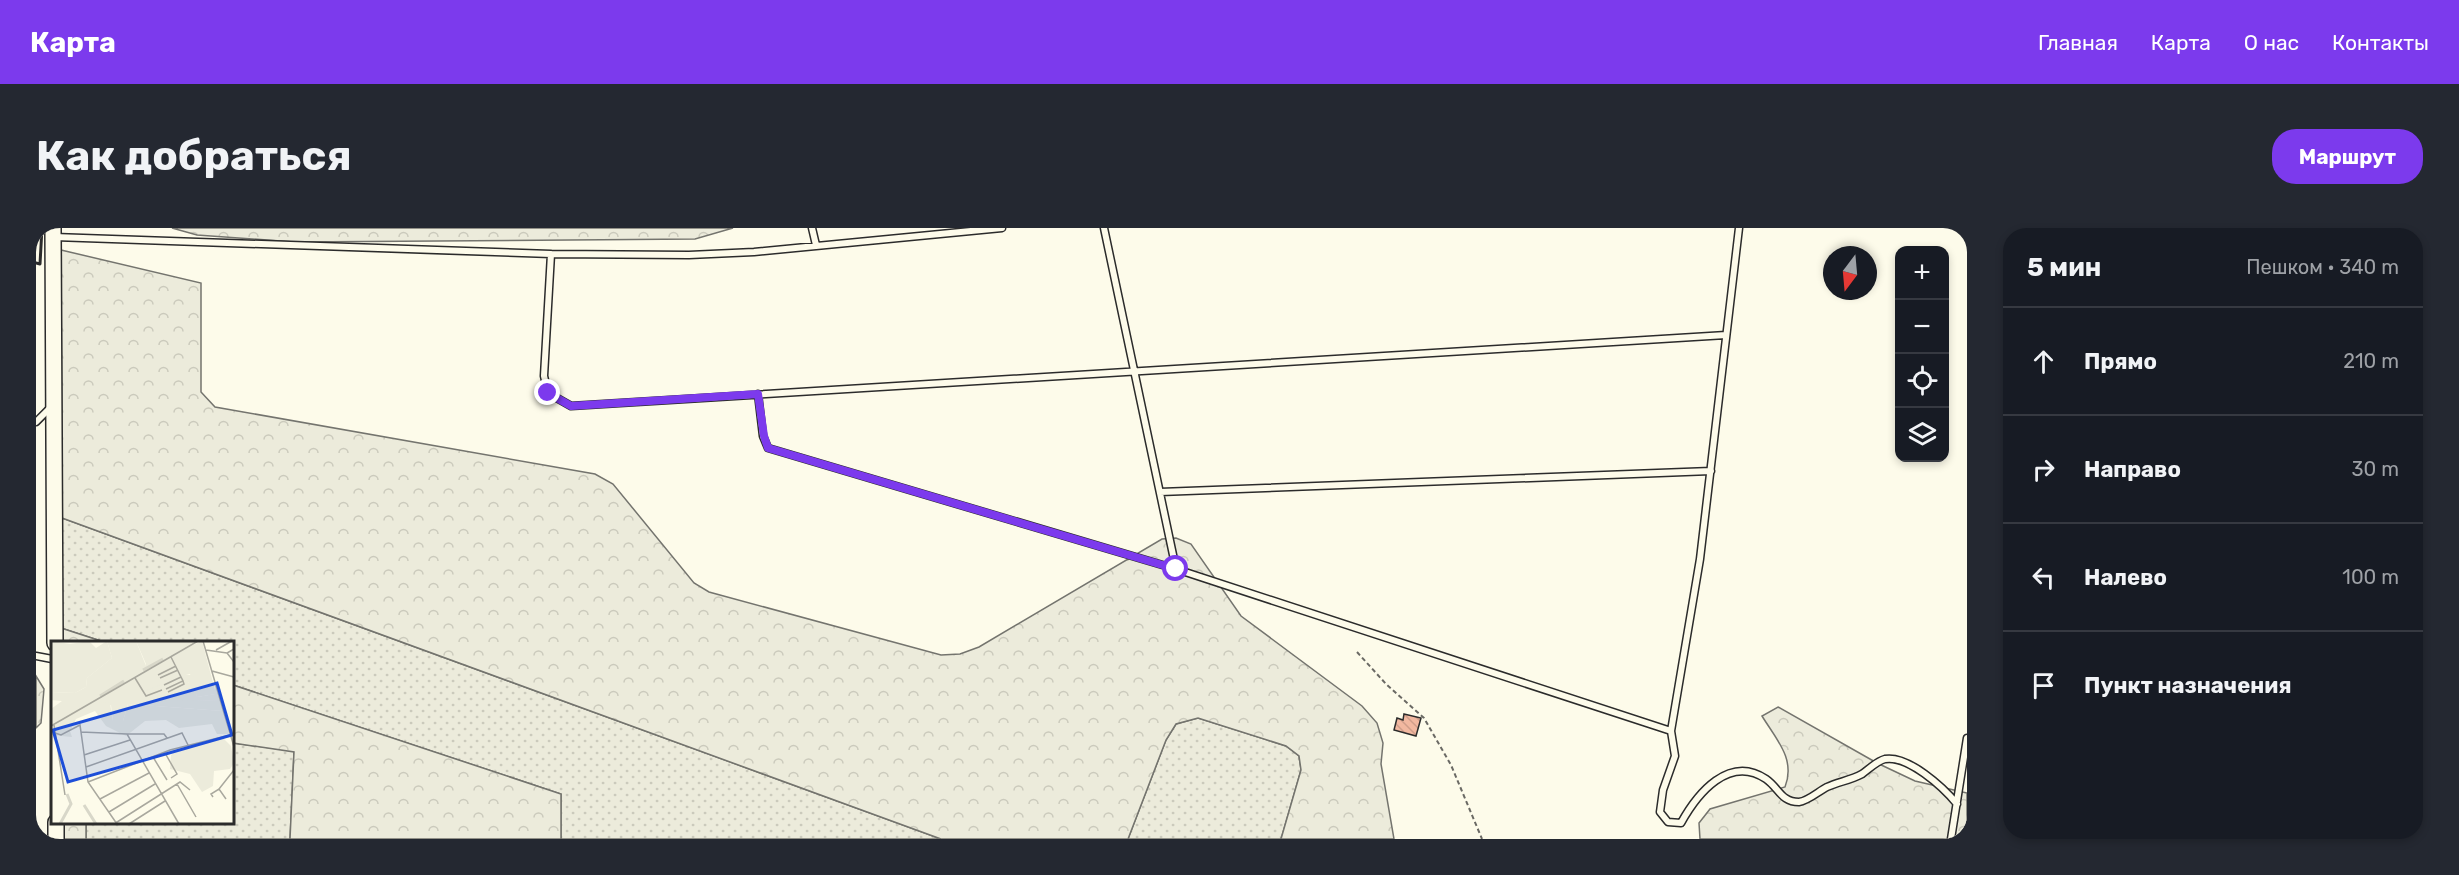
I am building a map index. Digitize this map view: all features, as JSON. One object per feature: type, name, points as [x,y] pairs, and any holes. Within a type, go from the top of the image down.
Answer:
[{"type":"street","points":[[53,233],[55,641]]},
{"type":"lane","points":[[812,228],[816,245]]},
{"type":"lane","points":[[53,233],[551,254],[689,255],[754,252],[960,230],[1002,228]]},
{"type":"lane","points":[[1104,228],[1176,569]]},
{"type":"lane","points":[[1739,228],[1700,559],[1671,731],[1676,756],[1663,790],[1660,812],[1668,822],[1681,824],[1691,805],[1715,779],[1728,772],[1749,772],[1767,780],[1785,799],[1801,802],[1828,787],[1861,774],[1883,759],[1899,759],[1947,792],[1957,804]]},
{"type":"lane","points":[[551,254],[544,376],[548,393],[571,406],[1726,335]]},
{"type":"lane","points":[[758,394],[768,448],[1176,569],[1671,731]]},
{"type":"lane","points":[[36,422],[54,404]]},
{"type":"lane","points":[[1160,492],[1711,471]]},
{"type":"lane","points":[[36,656],[51,659]]},
{"type":"lane","points":[[1951,839],[1967,738]]},
{"type":"path","points":[[1357,652],[1386,684],[1424,718],[1451,765],[1482,839]]},
{"type":"green space","points":[[172,228],[733,228],[695,239],[294,242],[197,235]]},
{"type":"green space","points":[[61,250],[201,283],[201,392],[215,407],[595,474],[613,484],[694,583],[709,592],[941,655],[960,654],[979,647],[1162,539],[1176,538],[1191,544],[1241,616],[1362,706],[1377,723],[1383,743],[1381,764],[1394,839],[1281,839],[1301,770],[1299,756],[1286,746],[1198,718],[1176,724],[1166,740],[1128,839],[941,839],[62,518]]},
{"type":"green space","points":[[62,518],[941,839],[561,839],[561,794],[234,685],[234,641],[101,641],[61,628]]},
{"type":"green space","points":[[61,628],[101,641],[61,641]]},
{"type":"green space","points":[[36,676],[44,689],[41,723],[36,728]]},
{"type":"green space","points":[[234,685],[561,794],[561,839],[290,839],[294,752],[234,743]]},
{"type":"green space","points":[[1778,707],[1877,763],[1915,781],[1967,793],[1967,839],[1700,839],[1699,823],[1710,809],[1785,787],[1788,777],[1786,758],[1762,716]]},
{"type":"green space","points":[[1198,718],[1286,746],[1299,756],[1301,770],[1281,839],[1128,839],[1166,740],[1176,724]]},
{"type":"green space","points":[[234,743],[294,751],[290,839],[86,839],[86,824],[234,824]]},
{"type":"green space","points":[[63,824],[86,824],[86,839],[63,839]]},
{"type":"building","points":[[1404,714],[1421,718],[1416,736],[1394,730],[1397,718],[1403,720]]},
{"type":"wall","points":[[36,263],[40,264],[42,228]]},
{"type":"route","points":[[548,393],[571,406],[758,394],[768,448],[1176,569]]}]
